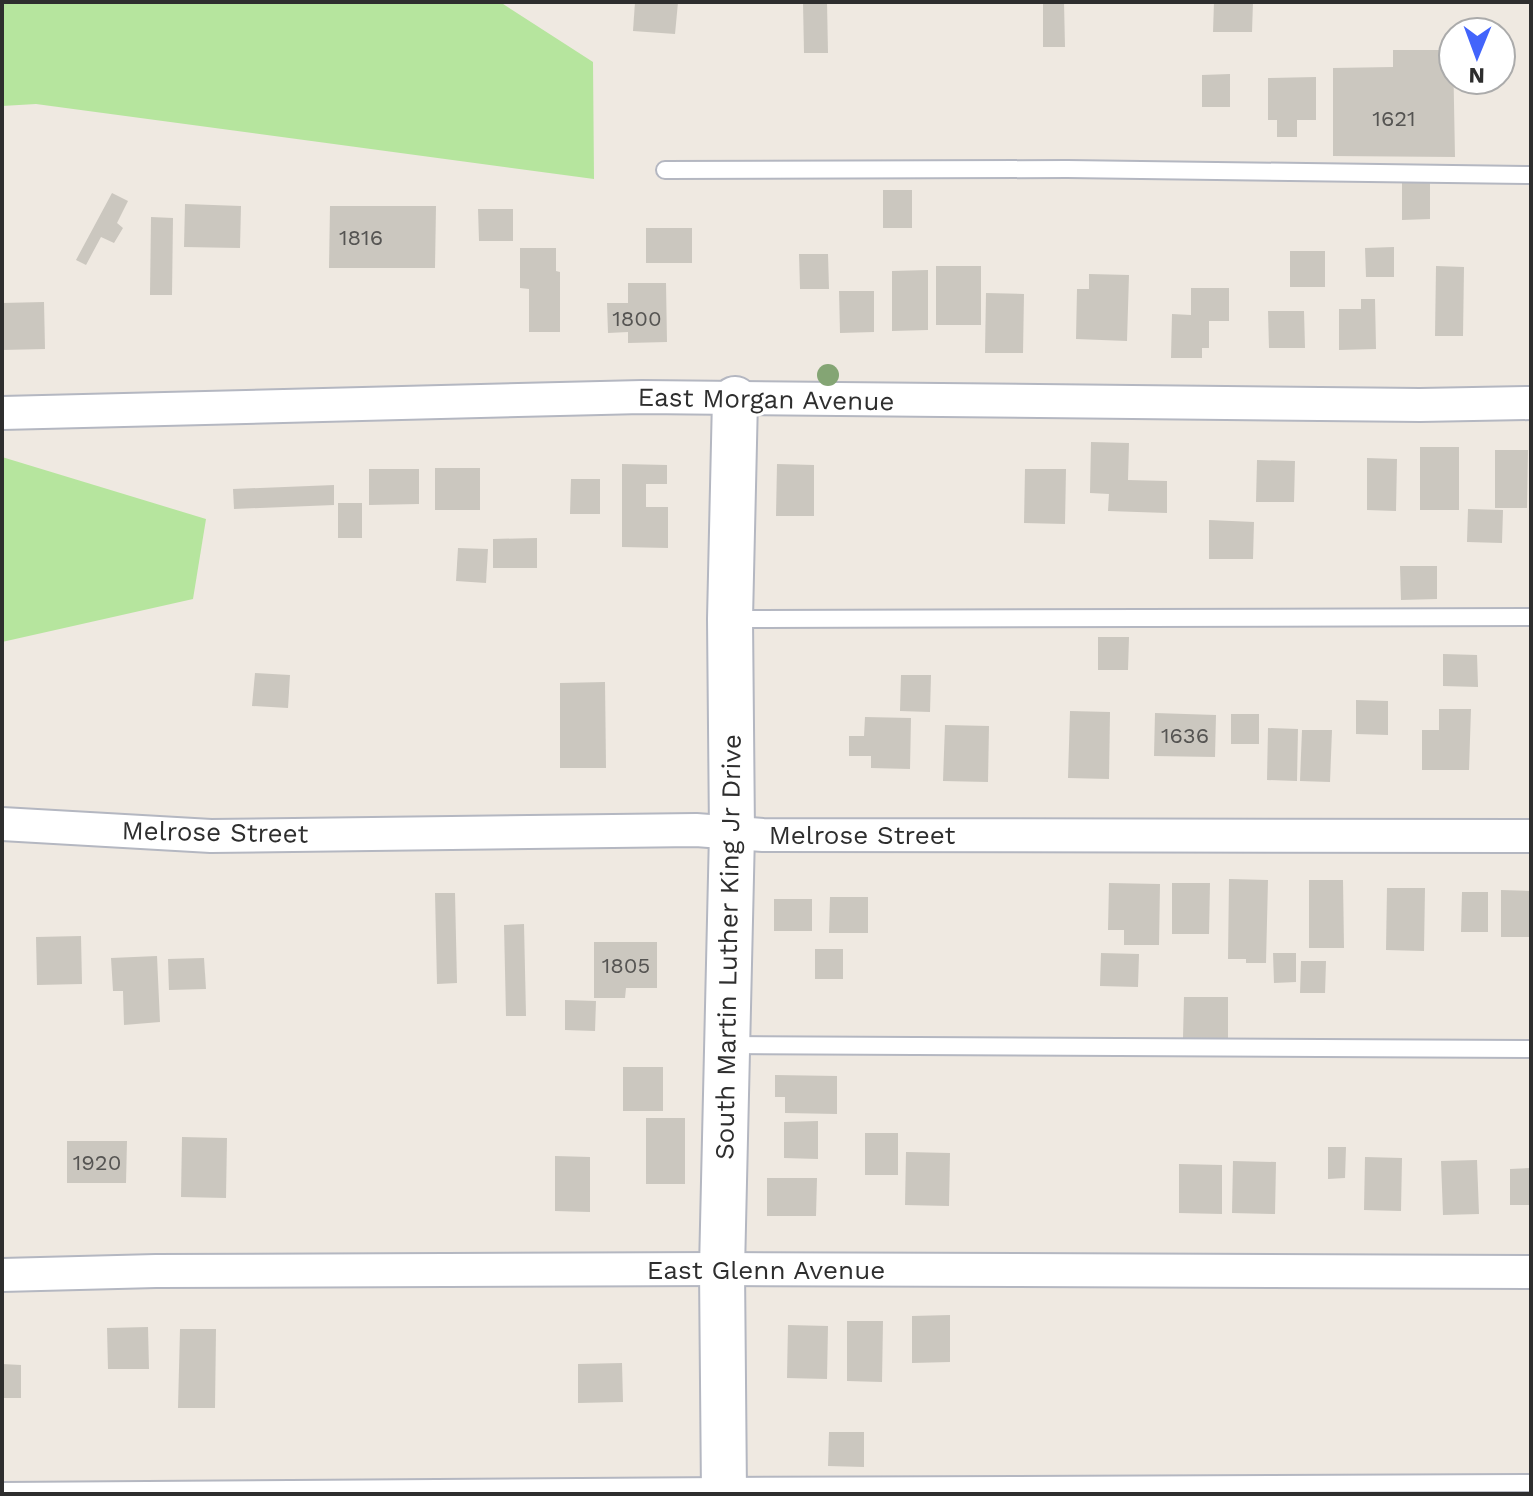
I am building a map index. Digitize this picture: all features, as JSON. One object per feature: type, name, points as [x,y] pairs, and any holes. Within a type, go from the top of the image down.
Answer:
[{"type":"street","name":"East Morgan Avenue","points":[[2,413],[642,397],[1420,405],[1531,403]]},
{"type":"street","name":"South Martin Luther King Jr Drive","points":[[724,1490],[722,1269],[732,833],[730,619],[735,399]]},
{"type":"street","name":"Melrose Street","points":[[2,824],[211,836],[696,830],[732,833],[1531,836]]},
{"type":"street","name":"East Glenn Avenue","points":[[2,1275],[156,1271],[722,1269],[1531,1272]]},
{"type":"lane","points":[[665,170],[1067,169],[1531,175]]},
{"type":"lane","points":[[730,619],[1531,617]]},
{"type":"lane","points":[[727,1045],[1531,1049]]},
{"type":"lane","points":[[2,1491],[724,1490],[1531,1483]]},
{"type":"green space","points":[[2,2],[500,2],[593,62],[594,179],[36,104],[2,106]]},
{"type":"green space","points":[[2,457],[206,519],[193,599],[2,642]]},
{"type":"building","points":[[635,2],[678,2],[675,34],[633,31]]},
{"type":"building","points":[[803,2],[827,2],[828,53],[804,53]]},
{"type":"building","points":[[1043,2],[1064,2],[1065,47],[1043,47]]},
{"type":"building","points":[[1214,2],[1253,2],[1252,32],[1213,32]]},
{"type":"building","points":[[1393,50],[1437,50],[1437,96],[1454,96],[1455,157],[1333,156],[1333,68],[1393,67]]},
{"type":"building","points":[[1230,74],[1230,107],[1202,107],[1202,75]]},
{"type":"building","points":[[1316,77],[1316,120],[1297,120],[1297,137],[1277,137],[1277,120],[1268,120],[1268,78]]},
{"type":"building","points":[[1402,183],[1430,183],[1430,219],[1402,220]]},
{"type":"building","points":[[883,190],[912,190],[912,228],[883,228]]},
{"type":"building","points":[[112,193],[128,201],[117,223],[123,228],[114,243],[101,237],[86,265],[76,260]]},
{"type":"building","points":[[185,204],[241,206],[240,248],[184,247]]},
{"type":"building","points":[[330,206],[436,206],[435,268],[329,268]]},
{"type":"building","points":[[478,209],[513,209],[513,241],[479,241]]},
{"type":"building","points":[[151,217],[173,218],[172,295],[150,295]]},
{"type":"building","points":[[646,228],[692,228],[692,263],[646,263]]},
{"type":"building","points":[[1394,247],[1394,277],[1366,277],[1365,248]]},
{"type":"building","points":[[520,248],[556,248],[556,271],[560,272],[560,332],[529,332],[529,289],[520,288]]},
{"type":"building","points":[[1290,251],[1325,251],[1325,287],[1290,287]]},
{"type":"building","points":[[799,254],[828,254],[829,289],[800,289]]},
{"type":"building","points":[[936,266],[981,266],[981,325],[936,325]]},
{"type":"building","points":[[1436,266],[1464,267],[1463,336],[1435,336]]},
{"type":"building","points":[[928,270],[928,330],[892,331],[892,271]]},
{"type":"building","points":[[1089,274],[1129,275],[1127,341],[1076,339],[1077,289],[1089,289]]},
{"type":"building","points":[[628,283],[666,283],[667,342],[628,343],[628,332],[608,333],[607,303],[628,303]]},
{"type":"building","points":[[1191,288],[1229,288],[1229,321],[1209,321],[1209,348],[1202,348],[1202,358],[1171,358],[1172,314],[1191,315]]},
{"type":"building","points":[[839,291],[874,291],[874,332],[840,333]]},
{"type":"building","points":[[986,293],[1024,294],[1023,353],[985,353]]},
{"type":"building","points":[[1361,299],[1375,299],[1376,349],[1339,350],[1339,309],[1361,309]]},
{"type":"building","points":[[44,302],[45,349],[2,350],[2,303]]},
{"type":"building","points":[[1268,311],[1304,311],[1305,348],[1269,348]]},
{"type":"building","points":[[1091,442],[1129,443],[1128,480],[1167,481],[1167,513],[1108,511],[1109,494],[1090,493]]},
{"type":"building","points":[[1420,447],[1459,447],[1459,510],[1420,510]]},
{"type":"building","points":[[1495,450],[1528,450],[1527,508],[1495,508]]},
{"type":"building","points":[[1367,458],[1397,459],[1396,511],[1367,510]]},
{"type":"building","points":[[1257,460],[1295,461],[1294,502],[1256,502]]},
{"type":"building","points":[[622,464],[667,465],[667,484],[646,484],[646,507],[668,507],[668,548],[622,547]]},
{"type":"building","points":[[777,464],[814,465],[814,516],[776,516]]},
{"type":"building","points":[[435,468],[480,468],[480,510],[435,510]]},
{"type":"building","points":[[369,469],[419,469],[419,504],[369,505]]},
{"type":"building","points":[[1025,469],[1066,469],[1065,524],[1024,523]]},
{"type":"building","points":[[571,479],[600,479],[600,514],[570,514]]},
{"type":"building","points":[[334,485],[334,505],[234,509],[233,489]]},
{"type":"building","points":[[338,503],[362,503],[362,538],[338,538]]},
{"type":"building","points":[[1468,509],[1503,510],[1502,543],[1467,542]]},
{"type":"building","points":[[1209,520],[1254,522],[1253,559],[1209,559]]},
{"type":"building","points":[[537,538],[537,568],[493,568],[493,539]]},
{"type":"building","points":[[458,548],[488,549],[486,583],[456,581]]},
{"type":"building","points":[[1400,566],[1437,566],[1437,599],[1401,600]]},
{"type":"building","points":[[1098,637],[1129,637],[1128,670],[1098,670]]},
{"type":"building","points":[[1443,654],[1477,655],[1478,687],[1443,686]]},
{"type":"building","points":[[255,673],[290,675],[288,708],[252,706]]},
{"type":"building","points":[[901,675],[931,675],[930,712],[900,711]]},
{"type":"building","points":[[605,682],[606,768],[560,768],[560,683]]},
{"type":"building","points":[[1356,700],[1388,701],[1388,735],[1356,734]]},
{"type":"building","points":[[1439,709],[1471,709],[1469,770],[1422,770],[1422,730],[1439,730]]},
{"type":"building","points":[[1070,711],[1110,712],[1109,779],[1068,778]]},
{"type":"building","points":[[1155,713],[1216,715],[1215,757],[1154,756]]},
{"type":"building","points":[[1231,714],[1259,714],[1259,744],[1231,744]]},
{"type":"building","points":[[865,717],[911,718],[910,769],[871,768],[871,756],[849,756],[849,736],[864,736]]},
{"type":"building","points":[[945,725],[989,726],[988,782],[943,781]]},
{"type":"building","points":[[1268,728],[1298,729],[1297,781],[1267,780]]},
{"type":"building","points":[[1302,730],[1332,730],[1330,782],[1300,781]]},
{"type":"building","points":[[1229,879],[1268,880],[1266,963],[1228,959]]},
{"type":"building","points":[[1309,880],[1343,880],[1344,948],[1309,948]]},
{"type":"building","points":[[1109,883],[1160,884],[1159,945],[1124,945],[1124,930],[1108,930]]},
{"type":"building","points":[[1172,883],[1210,883],[1209,934],[1172,934]]},
{"type":"building","points":[[1387,888],[1425,888],[1424,951],[1386,950]]},
{"type":"building","points":[[1501,890],[1531,891],[1531,937],[1501,937]]},
{"type":"building","points":[[1462,892],[1488,892],[1488,932],[1461,932]]},
{"type":"building","points":[[435,893],[455,893],[457,983],[437,984]]},
{"type":"building","points":[[830,897],[868,897],[868,933],[829,933]]},
{"type":"building","points":[[774,899],[812,899],[812,931],[774,931]]},
{"type":"building","points":[[524,924],[526,1016],[506,1016],[504,925]]},
{"type":"building","points":[[81,936],[82,984],[37,985],[36,937]]},
{"type":"building","points":[[594,942],[657,942],[657,988],[626,988],[625,998],[594,998]]},
{"type":"building","points":[[815,949],[843,949],[843,979],[815,979]]},
{"type":"building","points":[[1101,953],[1139,954],[1138,987],[1100,986]]},
{"type":"building","points":[[1273,953],[1296,953],[1296,982],[1274,983]]},
{"type":"building","points":[[157,956],[160,1022],[124,1025],[123,991],[113,991],[111,958]]},
{"type":"building","points":[[204,958],[206,989],[169,990],[168,959]]},
{"type":"building","points":[[1301,961],[1326,961],[1325,993],[1300,993]]},
{"type":"building","points":[[1184,997],[1228,997],[1228,1038],[1183,1038]]},
{"type":"building","points":[[565,1000],[596,1001],[595,1031],[565,1030]]},
{"type":"building","points":[[623,1067],[663,1067],[663,1111],[623,1111]]},
{"type":"building","points":[[775,1075],[837,1076],[837,1114],[785,1113],[785,1097],[775,1097]]},
{"type":"building","points":[[646,1118],[685,1118],[685,1184],[646,1184]]},
{"type":"building","points":[[818,1121],[818,1159],[784,1158],[784,1122]]},
{"type":"building","points":[[865,1133],[898,1133],[898,1175],[865,1175]]},
{"type":"building","points":[[182,1137],[227,1138],[226,1198],[181,1197]]},
{"type":"building","points":[[67,1141],[127,1141],[126,1183],[67,1183]]},
{"type":"building","points":[[1328,1147],[1346,1147],[1345,1178],[1328,1179]]},
{"type":"building","points":[[906,1152],[950,1153],[949,1206],[905,1205]]},
{"type":"building","points":[[555,1156],[590,1157],[590,1212],[555,1211]]},
{"type":"building","points":[[1365,1157],[1402,1158],[1401,1211],[1364,1210]]},
{"type":"building","points":[[1477,1160],[1479,1214],[1443,1215],[1441,1161]]},
{"type":"building","points":[[1233,1161],[1276,1162],[1275,1214],[1232,1213]]},
{"type":"building","points":[[1179,1164],[1222,1165],[1222,1214],[1179,1213]]},
{"type":"building","points":[[1531,1168],[1531,1205],[1510,1205],[1510,1169]]},
{"type":"building","points":[[767,1178],[817,1178],[816,1216],[767,1216]]},
{"type":"building","points":[[950,1315],[950,1362],[912,1363],[912,1316]]},
{"type":"building","points":[[847,1321],[883,1321],[882,1382],[847,1381]]},
{"type":"building","points":[[788,1325],[828,1326],[827,1379],[787,1378]]},
{"type":"building","points":[[148,1327],[149,1369],[108,1369],[107,1328]]},
{"type":"building","points":[[180,1329],[216,1329],[215,1408],[178,1408]]},
{"type":"building","points":[[622,1363],[623,1402],[578,1403],[578,1364]]},
{"type":"building","points":[[2,1364],[21,1365],[21,1398],[2,1398]]},
{"type":"building","points":[[829,1432],[864,1432],[864,1467],[828,1466]]}]
